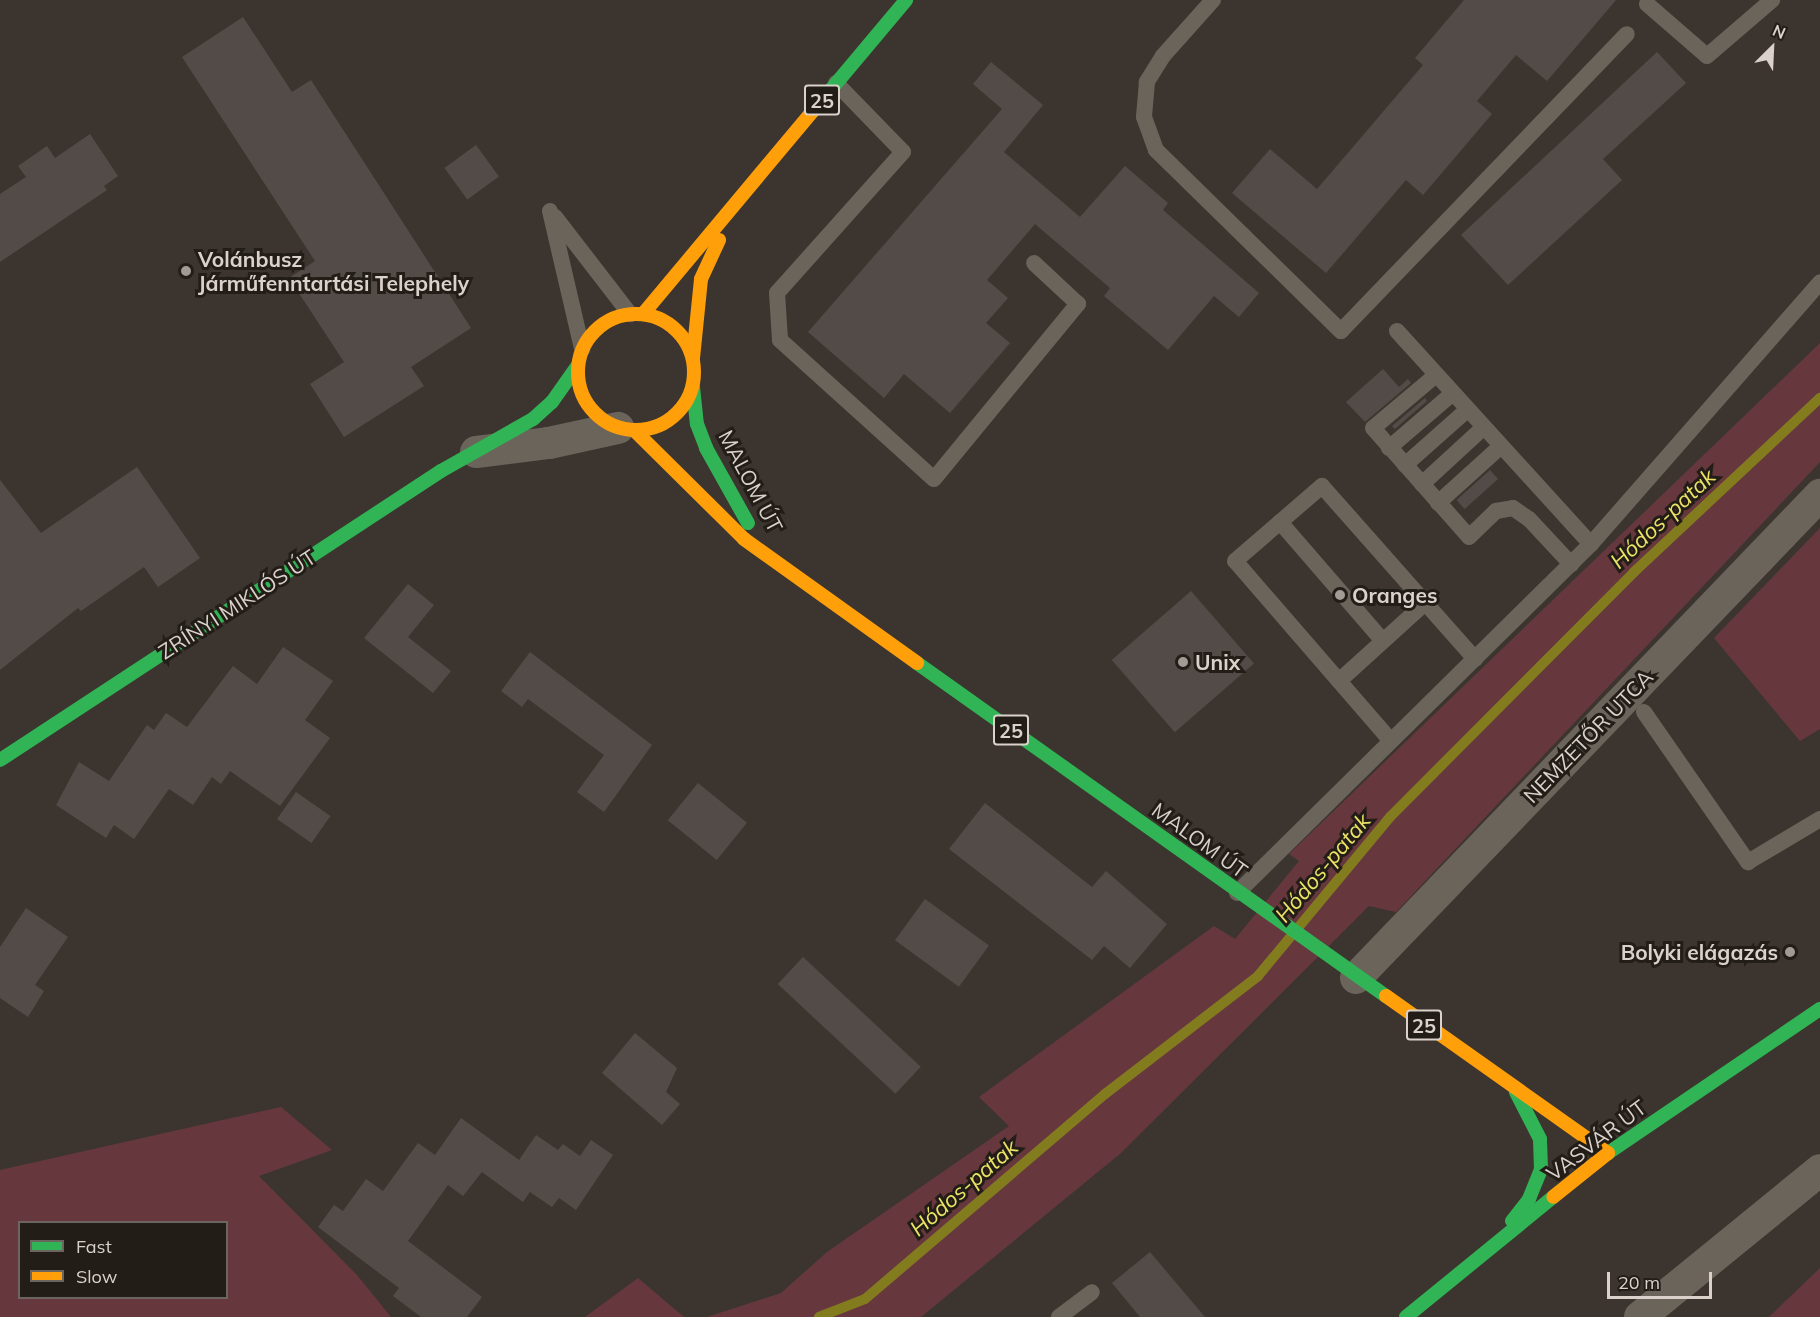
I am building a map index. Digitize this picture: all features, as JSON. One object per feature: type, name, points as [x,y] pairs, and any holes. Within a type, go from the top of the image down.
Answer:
[{"type":"main road","name":"25","points":[[626,430],[600,419],[586,404],[579,385],[580,357],[601,325],[636,314],[738,200],[906,0]]},
{"type":"main road","name":"25","points":[[693,387],[693,358],[701,279],[738,200]]},
{"type":"main road","points":[[636,314],[675,329],[693,358]]},
{"type":"main road","name":"ZRÍNYI MIKLÓS ÚT","points":[[0,760],[476,452],[533,419],[552,402],[580,357]]},
{"type":"main road","points":[[626,430],[654,428],[671,419],[684,405],[693,387]]},
{"type":"main road","name":"MALOM ÚT","points":[[693,387],[698,424],[714,465],[769,558]]},
{"type":"main road","name":"MALOM ÚT","points":[[626,430],[744,539],[769,558],[1345,970],[1608,1153]]},
{"type":"main road","name":"VASVÁR ÚT","points":[[1406,1317],[1608,1153],[1820,1009]]},
{"type":"main road","name":"25","points":[[1496,1243],[1529,1199],[1541,1169],[1540,1139],[1514,1087]]},
{"type":"street","name":"ZRÍNYI MIKLÓS ÚT","points":[[476,452],[626,430]]},
{"type":"street","name":"NEMZETŐR UTCA","points":[[1345,970],[1820,495]]},
{"type":"street","points":[[1640,1317],[1820,1170]]},
{"type":"lane","points":[[1214,0],[1163,56],[1147,82],[1144,117],[1156,150],[1341,331],[1627,34]]},
{"type":"lane","points":[[1646,1],[1707,56],[1772,0]]},
{"type":"lane","points":[[836,83],[903,152],[777,293],[780,340],[934,479],[1078,304],[1034,263]]},
{"type":"lane","points":[[580,357],[550,211],[636,314]]},
{"type":"lane","points":[[1237,893],[1591,544],[1820,282]]},
{"type":"lane","points":[[1397,331],[1591,544]]},
{"type":"lane","points":[[1436,375],[1373,428],[1469,537],[1496,511],[1513,508],[1529,519],[1571,564]]},
{"type":"lane","points":[[1389,448],[1453,393]]},
{"type":"lane","points":[[1405,465],[1468,409]]},
{"type":"lane","points":[[1422,484],[1484,427]]},
{"type":"lane","points":[[1438,503],[1501,446]]},
{"type":"lane","points":[[1391,741],[1235,561],[1322,486],[1474,659]]},
{"type":"lane","points":[[1280,522],[1383,641]]},
{"type":"lane","points":[[1339,681],[1425,603]]},
{"type":"lane","points":[[1644,711],[1749,862],[1820,819]]},
{"type":"lane","points":[[1059,1317],[1092,1292]]},
{"type":"shaded area","points":[[1820,343],[1820,462],[1396,912],[1369,906],[1121,1153],[921,1317],[707,1317],[781,1293],[827,1252],[1009,1126],[979,1097],[1214,926],[1235,939],[1299,861],[1289,854]]},
{"type":"shaded area","points":[[1820,528],[1820,729],[1800,741],[1714,638]]},
{"type":"shaded area","points":[[281,1107],[332,1150],[259,1176],[357,1275],[391,1317],[0,1317],[0,1170]]},
{"type":"shaded area","points":[[1820,1268],[1820,1317],[1769,1317]]},
{"type":"shaded area","points":[[638,1278],[684,1317],[585,1317]]},
{"type":"building","points":[[1464,0],[1616,0],[1547,81],[1516,55],[1477,101],[1492,114],[1423,195],[1406,180],[1326,273],[1232,193],[1270,149],[1317,189],[1423,65],[1415,58]]},
{"type":"building","points":[[243,17],[292,92],[311,80],[471,328],[411,367],[424,386],[344,437],[310,384],[344,362],[289,278],[315,261],[182,57]]},
{"type":"building","points":[[1657,52],[1686,83],[1603,159],[1622,180],[1508,285],[1461,235]]},
{"type":"building","points":[[991,62],[1043,105],[1004,152],[1080,217],[1125,166],[1168,203],[1163,210],[1259,293],[1239,317],[1214,296],[1168,350],[1104,296],[1110,288],[1035,224],[987,280],[1008,298],[986,323],[1010,343],[950,413],[904,374],[884,398],[808,332],[1002,109],[973,84]]},
{"type":"building","points":[[90,134],[118,176],[104,186],[107,190],[0,262],[0,194],[26,177],[18,166],[47,146],[55,158]]},
{"type":"building","points":[[476,145],[499,177],[467,199],[444,168]]},
{"type":"building","points":[[1383,369],[1399,387],[1408,379],[1411,383],[1365,422],[1346,402]]},
{"type":"building","points":[[1425,398],[1427,401],[1395,429],[1392,426]]},
{"type":"building","points":[[137,467],[200,558],[158,587],[144,567],[81,611],[78,608],[0,670],[0,480],[41,533]]},
{"type":"building","points":[[1490,470],[1498,479],[1465,509],[1457,500]]},
{"type":"building","points":[[408,584],[434,605],[408,637],[451,671],[433,693],[364,638]]},
{"type":"building","name":"Unix","points":[[1191,591],[1254,663],[1175,732],[1112,660]]},
{"type":"building","points":[[283,647],[333,681],[305,720],[330,738],[280,806],[230,771],[221,784],[212,777],[193,805],[169,789],[134,839],[114,825],[106,838],[56,805],[79,762],[109,781],[147,725],[154,730],[166,713],[187,727],[233,666],[257,684]]},
{"type":"building","points":[[530,652],[652,745],[604,812],[577,792],[604,755],[528,699],[522,707],[501,691]]},
{"type":"building","points":[[698,783],[747,823],[717,860],[668,820]]},
{"type":"building","points":[[296,792],[330,816],[311,843],[277,819]]},
{"type":"building","points":[[985,803],[1092,887],[1106,871],[1167,924],[1130,968],[1104,946],[1092,960],[949,849]]},
{"type":"building","points":[[925,899],[989,945],[959,987],[895,940]]},
{"type":"building","points":[[26,908],[68,937],[35,985],[44,991],[28,1017],[0,998],[0,947]]},
{"type":"building","points":[[803,957],[921,1067],[896,1094],[778,984]]},
{"type":"building","points":[[635,1033],[677,1068],[666,1092],[680,1104],[662,1125],[602,1073]]},
{"type":"building","points":[[461,1118],[519,1160],[536,1135],[558,1150],[563,1144],[580,1156],[591,1140],[613,1155],[576,1210],[559,1198],[552,1207],[530,1192],[523,1202],[482,1172],[463,1196],[448,1185],[408,1241],[482,1297],[467,1317],[421,1317],[393,1296],[399,1288],[318,1227],[334,1205],[343,1211],[366,1179],[383,1191],[418,1143],[435,1155]]},
{"type":"building","points":[[1150,1252],[1205,1317],[1140,1317],[1112,1283]]},
{"type":"waterway","name":"Hódos-patak","points":[[819,1317],[865,1299],[1105,1094],[1258,976],[1390,817],[1634,572],[1820,398]]},
{"type":"traffic: fast","points":[[813,111],[906,0]]},
{"type":"traffic: fast","points":[[0,760],[441,471],[533,419],[552,402],[578,365]]},
{"type":"traffic: fast","points":[[693,387],[697,424],[706,448],[748,523]]},
{"type":"traffic: fast","points":[[917,663],[1386,996]]},
{"type":"traffic: fast","points":[[1608,1153],[1820,1009]]},
{"type":"traffic: fast","points":[[1512,1221],[1529,1199],[1541,1169],[1540,1139],[1516,1092]]},
{"type":"traffic: fast","points":[[1406,1317],[1553,1197]]},
{"type":"traffic: slow","points":[[643,314],[813,111]]},
{"type":"traffic: slow","points":[[693,358],[701,279],[719,240]]},
{"type":"traffic: slow","points":[[636,314],[658,318],[677,331],[690,350],[694,372],[690,394],[677,413],[658,426],[636,430],[614,426],[595,413],[582,394],[578,372],[582,350],[595,331],[614,318],[636,314]]},
{"type":"traffic: slow","points":[[635,431],[744,539],[917,663]]},
{"type":"traffic: slow","points":[[1386,996],[1608,1153],[1553,1197]]},
{"type":"place","name":"Volánbusz Járműfenntartási Telephely","points":[[186,271]]},
{"type":"place","name":"Oranges","points":[[1340,595]]},
{"type":"place","name":"Unix","points":[[1183,662]]},
{"type":"place","name":"Bolyki elágazás","points":[[1790,952]]}]
